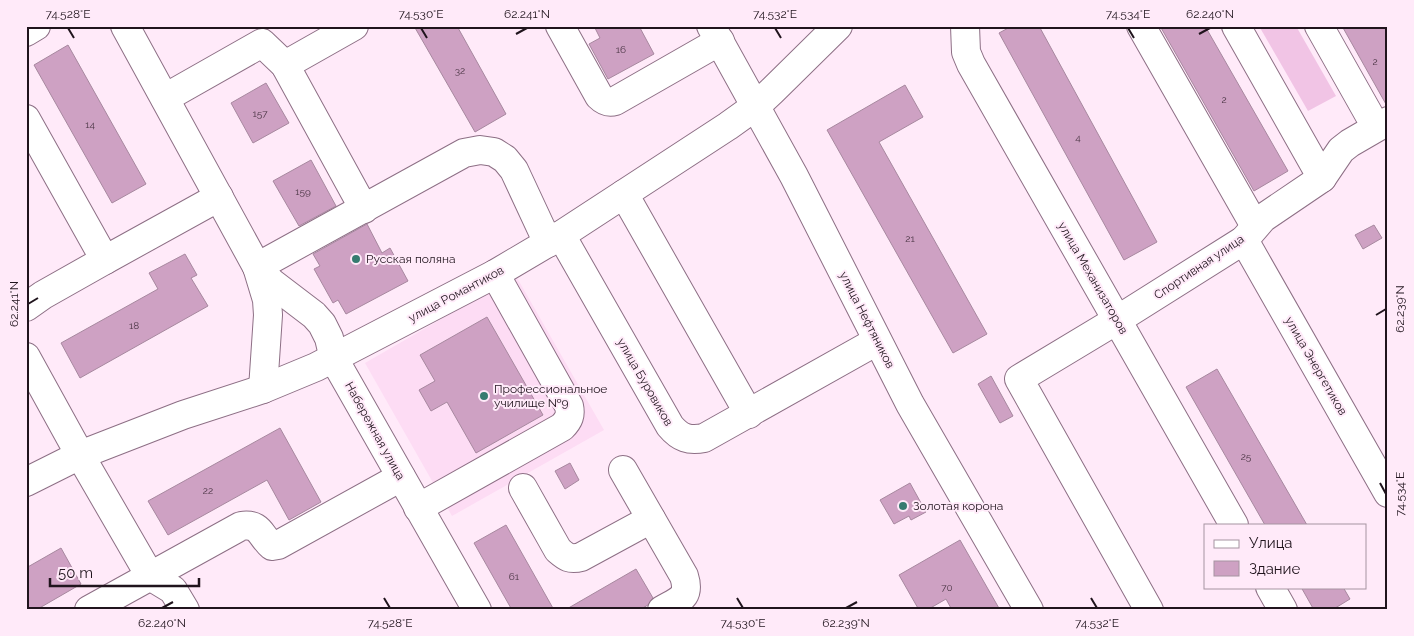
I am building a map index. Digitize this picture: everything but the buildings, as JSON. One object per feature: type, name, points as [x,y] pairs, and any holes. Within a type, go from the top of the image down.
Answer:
[{"type":"street","points":[[26,32],[36,26]]},
{"type":"street","name":"Набережная улица","points":[[125,26],[257,267],[267,300],[268,315],[263,389]]},
{"type":"street","points":[[285,65],[354,26]]},
{"type":"street","points":[[560,26],[599,96],[602,100],[610,102],[615,101],[716,34]]},
{"type":"street","name":"улица Романтиков","points":[[26,482],[80,455],[183,415],[263,389],[334,359],[495,274],[555,239],[697,147],[756,106],[838,26]]},
{"type":"street","name":"улица Механизаторов","points":[[965,26],[966,52],[971,64],[1233,524]]},
{"type":"street","name":"улица Энергетиков","points":[[1140,26],[1388,493]]},
{"type":"street","points":[[1236,26],[1322,178]]},
{"type":"street","points":[[1319,26],[1382,124]]},
{"type":"street","points":[[165,98],[257,34],[285,65],[364,209]]},
{"type":"street","name":"улица Нефтяников","points":[[716,34],[794,176],[910,404],[1029,610]]},
{"type":"street","points":[[26,119],[105,260]]},
{"type":"street","name":"Спортивная улица","points":[[1149,610],[1019,379],[1117,320],[1249,233],[1273,210],[1313,186],[1322,178],[1341,150],[1382,124]]},
{"type":"street","points":[[257,267],[464,154],[480,150],[494,152],[505,159],[514,170],[555,239]]},
{"type":"street","points":[[624,194],[749,414]]},
{"type":"street","points":[[26,307],[43,294],[218,197]]},
{"type":"street","name":"улица Буровиков","points":[[555,239],[670,426],[676,434],[694,440],[704,438],[749,414],[877,341]]},
{"type":"street","name":"Набережная улица","points":[[257,267],[272,283],[314,315],[322,324],[329,338],[334,359],[477,610]]},
{"type":"street","points":[[418,508],[562,427],[568,421],[569,406],[495,274]]},
{"type":"street","points":[[26,357],[150,576],[173,590],[185,610]]},
{"type":"street","points":[[623,470],[684,576],[687,585],[686,593],[682,599],[662,610]]},
{"type":"street","points":[[89,610],[241,526],[255,527],[272,546],[278,545],[401,477]]},
{"type":"street","points":[[523,488],[558,550],[565,557],[573,559],[581,557],[651,519]]},
{"type":"street","points":[[1271,588],[1283,610]]},
{"type":"shaded area","points":[[1259,26],[1296,26],[1336,96],[1308,111]]},
{"type":"shaded area","name":"Профессиональное училище №9","points":[[516,276],[604,430],[452,516],[365,363]]},
{"type":"place","name":"Русская поляна","points":[[356,259]]},
{"type":"place","name":"Профессиональное училище №9","points":[[484,396]]},
{"type":"place","name":"Золотая корона","points":[[903,506]]}]
